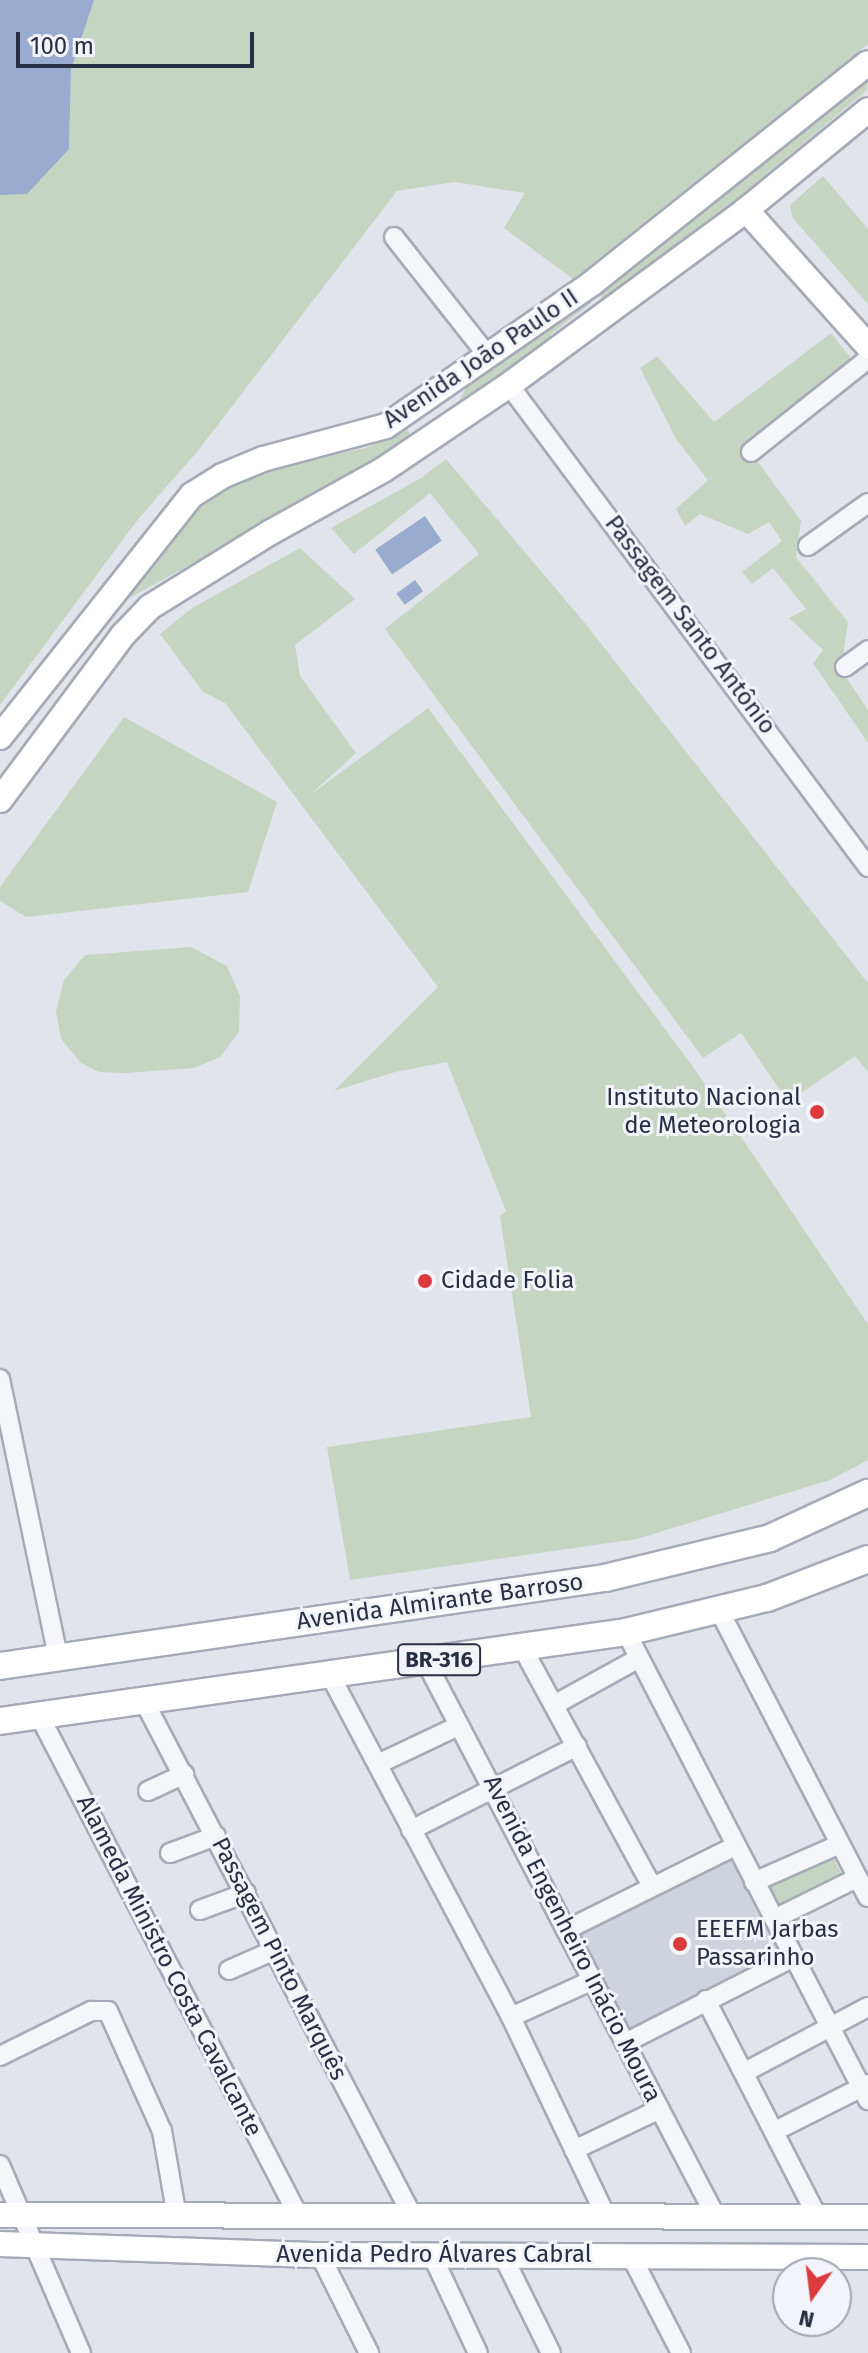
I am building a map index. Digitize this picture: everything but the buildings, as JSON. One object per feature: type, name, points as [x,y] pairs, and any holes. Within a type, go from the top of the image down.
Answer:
[{"type":"highway","name":"Avenida Almirante Barroso","points":[[0,1666],[605,1578],[770,1538],[868,1493]]},
{"type":"highway","name":"BR-316","points":[[0,1721],[626,1632],[720,1612],[802,1587],[868,1559]]},
{"type":"main road","name":"Avenida João Paulo II","points":[[0,737],[192,495],[222,476],[263,459],[386,426],[591,284],[868,63]]},
{"type":"main road","name":"Avenida João Paulo II","points":[[0,800],[123,635],[150,607],[427,441],[509,385],[746,210],[868,110]]},
{"type":"main road","points":[[746,210],[868,346]]},
{"type":"main road","points":[[558,349],[559,334],[598,304],[599,293],[591,284]]},
{"type":"main road","points":[[427,441],[420,432],[421,422],[460,392],[460,377]]},
{"type":"main road","name":"Avenida Pedro Álvares Cabral","points":[[11,2215],[868,2217]]},
{"type":"main road","name":"Avenida Pedro Álvares Cabral","points":[[0,2244],[320,2255],[868,2257]]},
{"type":"street","points":[[394,237],[488,356]]},
{"type":"street","points":[[751,452],[868,359]]},
{"type":"street","name":"Passagem Santo Antônio","points":[[509,385],[868,867]]},
{"type":"street","points":[[808,546],[868,503]]},
{"type":"street","points":[[845,667],[868,650]]},
{"type":"street","points":[[0,1379],[58,1657]]},
{"type":"street","points":[[720,1612],[838,1845],[868,1897]]},
{"type":"street","points":[[626,1632],[792,1958],[866,2091],[775,2131]]},
{"type":"street","points":[[522,1647],[652,1886]]},
{"type":"street","points":[[554,1705],[639,1658]]},
{"type":"street","name":"Avenida Engenheiro Inácio Moura","points":[[426,1662],[716,2217]]},
{"type":"street","points":[[330,1675],[511,2017],[607,2218]]},
{"type":"street","name":"Passagem Pinto Marquês","points":[[144,1701],[413,2217]]},
{"type":"street","name":"Alameda Ministro Costa Cavalcante","points":[[39,1715],[299,2217]]},
{"type":"street","points":[[378,1764],[458,1726]]},
{"type":"street","points":[[411,1830],[577,1746]]},
{"type":"street","points":[[148,1791],[184,1774]]},
{"type":"street","points":[[170,1853],[216,1836]]},
{"type":"street","points":[[754,1882],[838,1845]]},
{"type":"street","points":[[566,1930],[735,1846]]},
{"type":"street","points":[[774,1919],[857,1878]]},
{"type":"street","points":[[200,1910],[246,1893]]},
{"type":"street","points":[[229,1970],[275,1950]]},
{"type":"street","points":[[627,2042],[792,1958]]},
{"type":"street","points":[[511,2017],[593,1980]]},
{"type":"street","points":[[706,2000],[818,2218]]},
{"type":"street","points":[[745,2072],[868,2007]]},
{"type":"street","points":[[0,2056],[91,2011],[108,2011],[162,2131],[177,2217]]},
{"type":"street","points":[[574,2150],[660,2109]]},
{"type":"street","points":[[0,2165],[11,2215],[35,2244],[81,2353]]},
{"type":"street","points":[[320,2255],[369,2353]]},
{"type":"street","points":[[432,2255],[478,2353]]},
{"type":"street","points":[[503,2256],[551,2353]]},
{"type":"street","points":[[631,2256],[681,2353]]},
{"type":"shaded area","name":"EEEFM Jarbas Passarinho","points":[[730,1855],[784,1956],[631,2037],[577,1936]]},
{"type":"green space","points":[[94,0],[868,0],[868,44],[573,279],[504,228],[525,193],[454,182],[397,191],[197,452],[139,518],[0,705],[0,195],[27,193],[69,149],[71,70]]},
{"type":"green space","points":[[868,76],[867,90],[678,248],[601,303],[602,291]]},
{"type":"green space","points":[[823,176],[868,229],[868,304],[792,217],[790,205]]},
{"type":"green space","points":[[587,296],[591,303],[551,334],[543,352],[429,434],[426,425],[458,403],[469,382]]},
{"type":"green space","points":[[831,333],[858,367],[751,452],[801,521],[796,557],[848,622],[841,670],[868,710],[868,743],[813,663],[823,650],[789,618],[806,609],[773,568],[752,584],[742,572],[782,541],[769,522],[748,534],[700,514],[685,526],[676,509],[708,480],[676,439],[640,368],[657,356],[714,422]]},
{"type":"green space","points":[[406,427],[414,441],[128,599],[199,502],[237,477],[369,447]]},
{"type":"green space","points":[[446,459],[584,622],[868,983],[868,1072],[855,1056],[788,1102],[741,1033],[703,1058],[385,629],[479,554],[430,493],[354,554],[331,528],[421,478]]},
{"type":"green space","points":[[300,548],[355,599],[295,645],[300,676],[356,753],[310,795],[428,708],[696,1071],[868,1324],[868,1460],[830,1480],[637,1539],[350,1580],[327,1447],[531,1417],[500,1217],[506,1211],[447,1062],[395,1072],[334,1091],[438,987],[225,703],[203,692],[160,634],[192,608]]},
{"type":"green space","points":[[124,717],[277,802],[248,892],[26,917],[0,901],[0,887]]},
{"type":"green space","points":[[191,947],[227,966],[240,996],[239,1032],[220,1057],[194,1068],[125,1073],[99,1072],[81,1063],[61,1039],[56,1011],[64,980],[85,955]]},
{"type":"green space","points":[[831,1854],[844,1878],[777,1914],[764,1890]]},
{"type":"water","points":[[0,0],[94,0],[71,70],[69,149],[27,194],[0,195]]},
{"type":"water","points":[[425,516],[442,541],[392,574],[375,550]]},
{"type":"water","points":[[415,580],[423,591],[405,605],[396,594]]},
{"type":"place","name":"Instituto Nacional de Meteorologia","points":[[817,1112]]},
{"type":"place","name":"Cidade Folia","points":[[425,1281]]},
{"type":"place","name":"EEEFM Jarbas Passarinho","points":[[680,1944]]}]
